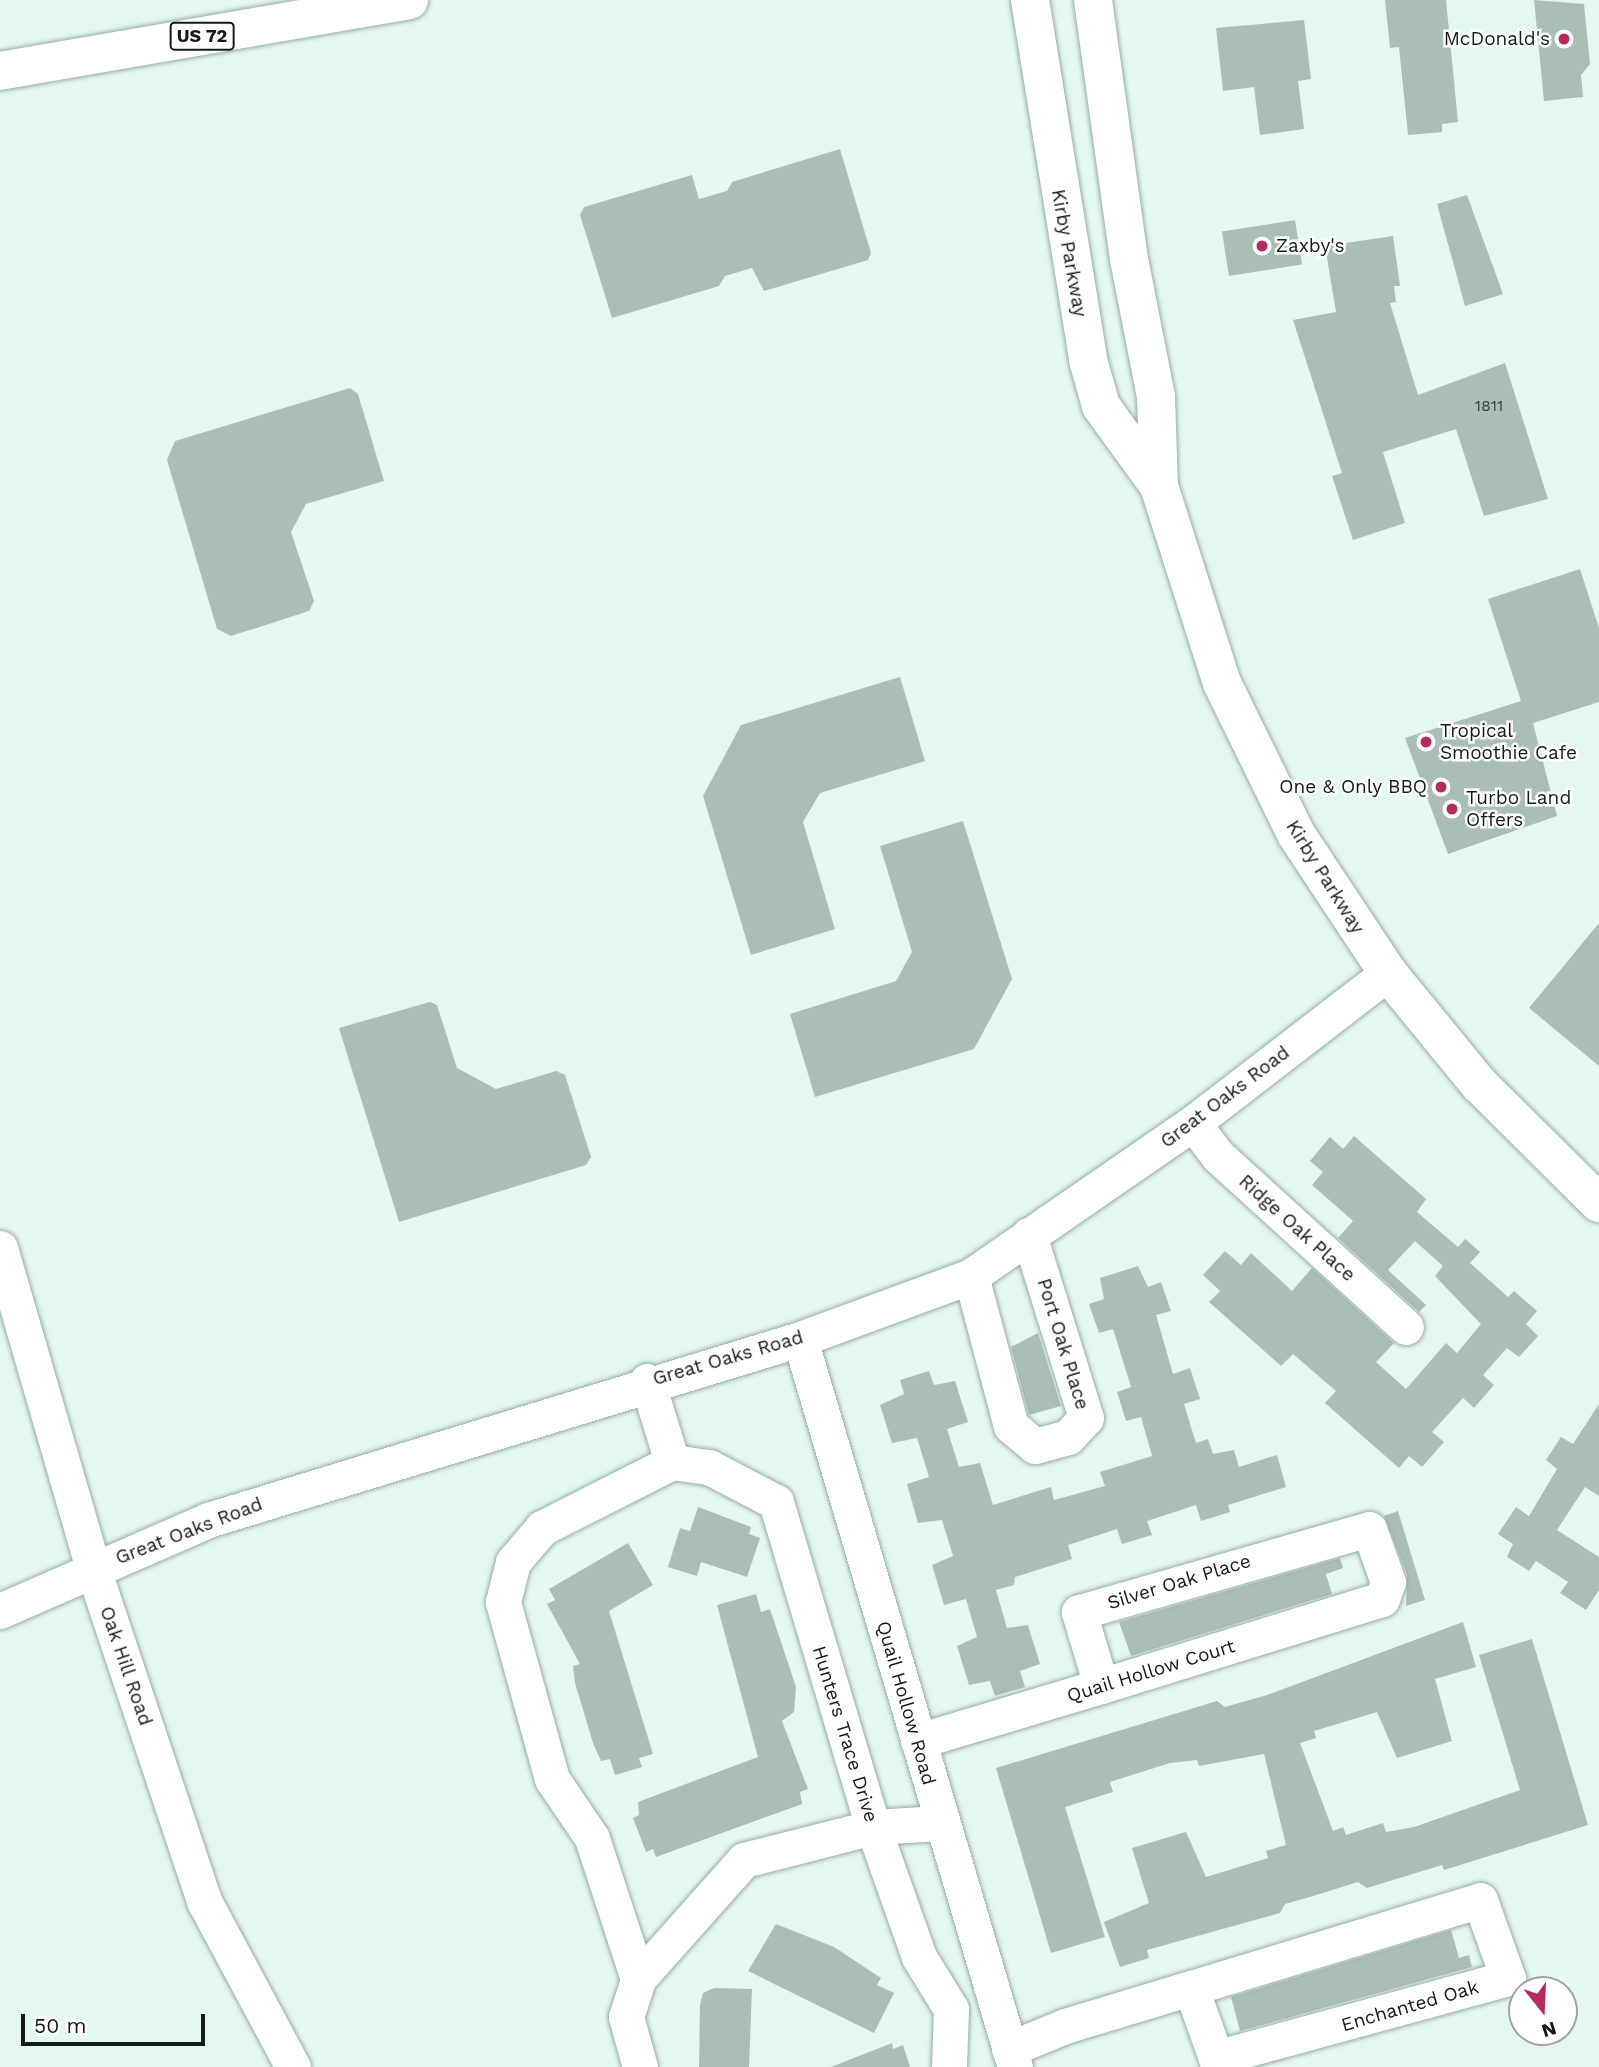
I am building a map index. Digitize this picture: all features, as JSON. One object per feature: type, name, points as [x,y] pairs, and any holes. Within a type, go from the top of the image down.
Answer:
[{"type":"main road","name":"US 72","points":[[0,72],[409,0]]},
{"type":"main road","name":"Kirby Parkway","points":[[1030,0],[1088,360],[1101,406],[1159,486]]},
{"type":"main road","name":"Kirby Parkway","points":[[1093,0],[1129,259],[1156,397],[1159,486],[1202,630],[1250,744],[1325,881],[1388,973],[1479,1084],[1599,1203]]},
{"type":"street","name":"Great Oaks Road","points":[[0,1611],[208,1520],[647,1381],[800,1339],[971,1276],[1193,1123],[1388,973]]},
{"type":"street","name":"Ridge Oak Place","points":[[1193,1123],[1218,1156],[1406,1327]]},
{"type":"street","name":"Port Oak Place","points":[[971,1276],[1011,1426],[1035,1446],[1068,1437],[1086,1418],[1030,1235]]},
{"type":"street","name":"Oak Hill Road","points":[[0,1248],[93,1569],[205,1903],[293,2067]]},
{"type":"street","name":"Quail Hollow Road","points":[[800,1339],[940,1823],[1012,2058]]},
{"type":"street","points":[[638,1979],[592,1838],[552,1779],[503,1602],[513,1562],[542,1528],[672,1462],[647,1381]]},
{"type":"street","name":"Hunters Trace Drive","points":[[672,1462],[719,1472],[775,1502],[873,1827],[919,1957],[951,2009],[949,2067]]},
{"type":"street","name":"Quail Hollow Court","points":[[918,1741],[1382,1599],[1388,1582],[1369,1529],[1353,1530]]},
{"type":"street","name":"Silver Oak Place","points":[[1101,1686],[1079,1612],[1353,1530]]},
{"type":"street","points":[[640,2067],[625,2017],[638,1979],[744,1860],[873,1827],[940,1823]]},
{"type":"street","name":"Enchanted Oak","points":[[1012,2058],[1191,1988],[1480,1900],[1508,1978],[1216,2058],[1191,1988]]},
{"type":"building","points":[[1385,0],[1446,0],[1458,122],[1442,124],[1442,132],[1408,135],[1399,47],[1390,48]]},
{"type":"building","points":[[1534,0],[1584,4],[1590,64],[1581,75],[1583,97],[1544,101]]},
{"type":"building","points":[[1304,20],[1311,79],[1298,81],[1304,129],[1260,135],[1254,87],[1223,91],[1216,28]]},
{"type":"building","points":[[840,149],[871,253],[868,260],[764,291],[752,268],[725,276],[719,286],[612,318],[580,215],[584,207],[692,175],[699,199],[727,191],[732,182]]},
{"type":"building","points":[[1467,195],[1503,294],[1465,306],[1437,204]]},
{"type":"building","name":"Zaxby's","points":[[1295,220],[1302,264],[1229,276],[1222,232]]},
{"type":"building","points":[[1393,236],[1400,286],[1394,286],[1396,302],[1390,303],[1418,395],[1505,363],[1548,499],[1484,516],[1456,429],[1383,452],[1405,523],[1353,540],[1332,476],[1342,473],[1293,320],[1336,312],[1325,246]]},
{"type":"building","points":[[350,388],[358,394],[384,481],[306,504],[291,532],[314,601],[309,611],[231,636],[217,629],[167,460],[175,441]]},
{"type":"building","points":[[1580,569],[1599,628],[1599,702],[1533,723],[1557,816],[1448,854],[1405,738],[1521,701],[1488,599]]},
{"type":"building","points":[[900,677],[925,761],[820,793],[803,822],[835,929],[751,955],[703,796],[741,725]]},
{"type":"building","points":[[963,821],[1012,979],[974,1049],[815,1097],[790,1014],[896,981],[912,952],[880,846]]},
{"type":"building","points":[[1599,923],[1599,1066],[1529,1008]]},
{"type":"building","points":[[430,1002],[437,1005],[457,1068],[496,1089],[556,1071],[565,1075],[591,1157],[586,1165],[399,1222],[339,1028]]},
{"type":"building","points":[[1354,1136],[1426,1199],[1417,1212],[1458,1247],[1465,1239],[1480,1252],[1470,1263],[1508,1297],[1514,1291],[1537,1311],[1526,1324],[1538,1336],[1519,1357],[1507,1348],[1483,1375],[1494,1385],[1474,1408],[1463,1398],[1432,1432],[1444,1442],[1422,1467],[1409,1456],[1399,1468],[1375,1447],[1325,1403],[1336,1391],[1293,1354],[1281,1366],[1209,1302],[1220,1291],[1203,1275],[1225,1251],[1241,1265],[1251,1253],[1292,1291],[1312,1268],[1394,1343],[1376,1362],[1406,1389],[1446,1343],[1457,1353],[1481,1324],[1435,1276],[1443,1266],[1415,1241],[1388,1270],[1426,1305],[1419,1312],[1338,1238],[1353,1221],[1312,1185],[1323,1172],[1310,1161],[1330,1137],[1343,1149]]},
{"type":"building","points":[[1138,1266],[1148,1287],[1161,1282],[1171,1311],[1156,1315],[1173,1374],[1190,1368],[1200,1399],[1184,1404],[1196,1443],[1208,1439],[1213,1454],[1234,1450],[1239,1467],[1277,1455],[1286,1487],[1228,1505],[1230,1512],[1201,1521],[1196,1505],[1147,1521],[1152,1535],[1122,1544],[1117,1529],[1068,1545],[1072,1559],[1015,1577],[1014,1585],[996,1590],[1007,1628],[1028,1625],[1040,1664],[1020,1671],[1025,1687],[995,1696],[990,1681],[969,1685],[957,1646],[977,1637],[966,1599],[944,1605],[932,1565],[953,1556],[942,1520],[918,1523],[907,1484],[929,1477],[917,1438],[892,1443],[880,1405],[904,1394],[900,1380],[929,1371],[934,1385],[955,1381],[968,1422],[947,1429],[959,1467],[980,1463],[993,1505],[1051,1487],[1054,1500],[1105,1486],[1100,1472],[1152,1456],[1141,1417],[1126,1421],[1117,1392],[1131,1387],[1113,1329],[1099,1333],[1089,1304],[1104,1299],[1100,1278]]},
{"type":"building","points":[[1038,1333],[1061,1406],[1029,1415],[1011,1347]]},
{"type":"building","points":[[1599,1404],[1599,1496],[1585,1487],[1557,1530],[1599,1557],[1599,1590],[1586,1610],[1560,1593],[1568,1582],[1536,1561],[1529,1571],[1507,1557],[1513,1544],[1498,1534],[1516,1507],[1529,1516],[1557,1469],[1546,1460],[1561,1437],[1573,1444]]},
{"type":"building","points":[[698,1507],[751,1527],[749,1534],[760,1538],[747,1577],[701,1562],[697,1576],[668,1567],[680,1528],[690,1531]]},
{"type":"building","points":[[1398,1511],[1425,1600],[1406,1606],[1407,1575],[1384,1516]]},
{"type":"building","points":[[628,1543],[653,1585],[609,1611],[653,1754],[639,1758],[642,1767],[615,1775],[610,1759],[601,1761],[593,1743],[575,1683],[573,1666],[580,1664],[547,1604],[555,1600],[549,1589]]},
{"type":"building","points":[[1340,1558],[1343,1568],[1326,1574],[1332,1594],[1131,1656],[1119,1622]]},
{"type":"building","points":[[756,1594],[761,1612],[770,1609],[796,1687],[794,1712],[782,1721],[808,1789],[800,1792],[802,1804],[656,1857],[653,1849],[646,1852],[633,1818],[639,1815],[638,1802],[758,1757],[717,1605]]},
{"type":"building","points":[[1463,1622],[1476,1667],[1435,1679],[1452,1741],[1397,1758],[1377,1712],[1314,1731],[1316,1738],[1300,1743],[1333,1831],[1343,1827],[1346,1835],[1383,1823],[1386,1832],[1414,1827],[1520,1790],[1479,1655],[1532,1639],[1588,1825],[1444,1870],[1442,1865],[1367,1888],[1358,1882],[1285,1904],[1280,1913],[1147,1950],[1149,1958],[1120,1967],[1104,1922],[1149,1903],[1132,1848],[1186,1832],[1206,1877],[1268,1858],[1266,1851],[1286,1845],[1264,1754],[1199,1766],[1197,1760],[1170,1763],[1110,1782],[1113,1792],[1065,1807],[1105,1937],[1051,1953],[996,1768],[1217,1701],[1225,1707],[1267,1695]]},
{"type":"building","points":[[776,1924],[834,1947],[881,1978],[877,1985],[894,1993],[874,2033],[748,1971]]},
{"type":"building","points":[[1451,1930],[1459,1958],[1469,1955],[1472,1967],[1240,2031],[1231,1997]]},
{"type":"building","points":[[714,1988],[752,1989],[749,2067],[699,2067],[700,2005],[703,1993]]},
{"type":"building","points":[[892,2043],[893,2049],[903,2045],[910,2067],[831,2067]]},
{"type":"place","name":"McDonald's","points":[[1564,39]]},
{"type":"place","name":"Zaxby's","points":[[1262,246]]},
{"type":"place","name":"Tropical Smoothie Cafe","points":[[1426,742]]},
{"type":"place","name":"One & Only BBQ","points":[[1441,787]]},
{"type":"place","name":"Turbo Land Offers","points":[[1452,809]]}]
